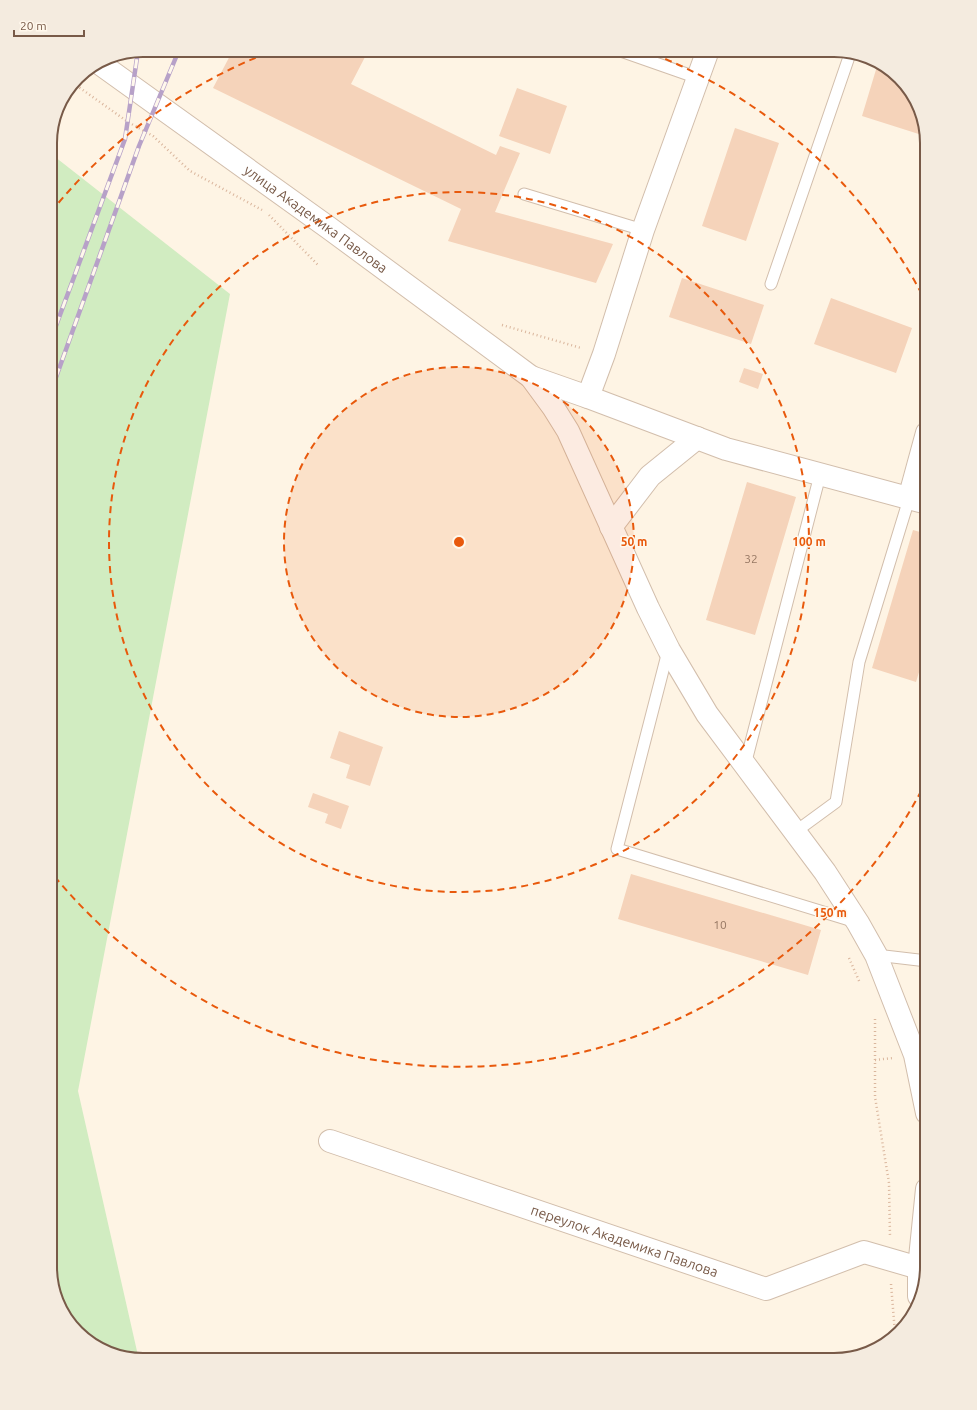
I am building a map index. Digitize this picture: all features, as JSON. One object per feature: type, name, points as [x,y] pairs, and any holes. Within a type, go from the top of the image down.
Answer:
[{"type":"street","points":[[588,397],[604,354],[643,230],[706,57]]},
{"type":"street","name":"улица Академика Павлова","points":[[104,67],[323,224],[530,377]]},
{"type":"street","points":[[530,377],[588,397],[726,449],[918,501],[920,486]]},
{"type":"street","points":[[530,377],[553,407],[568,430],[668,650],[707,714],[825,872],[858,923],[876,955],[915,1055],[920,1079]]},
{"type":"street","points":[[611,527],[650,476],[697,438]]},
{"type":"street","name":"переулок Академика Павлова","points":[[330,1140],[766,1289],[864,1252],[919,1268]]},
{"type":"street","points":[[919,1278],[920,1258]]},
{"type":"lane","points":[[638,57],[698,78]]},
{"type":"lane","points":[[770,284],[848,59]]},
{"type":"lane","points":[[524,194],[643,230]]},
{"type":"lane","points":[[745,765],[820,475]]},
{"type":"lane","points":[[795,832],[836,802],[859,662],[918,501]]},
{"type":"lane","points":[[668,650],[617,849],[858,923]]},
{"type":"lane","points":[[876,955],[920,960]]},
{"type":"path","points":[[78,86],[128,122],[153,136],[190,171],[266,213],[318,265]]},
{"type":"path","points":[[501,325],[604,354]]},
{"type":"path","points":[[848,956],[863,990]]},
{"type":"path","points":[[875,1017],[875,1097],[889,1183],[890,1259],[895,1328]]},
{"type":"green space","points":[[57,158],[230,294],[78,1091],[137,1353],[105,1344],[82,1328],[69,1310],[64,1300],[60,1289],[57,1267]]},
{"type":"building","points":[[229,57],[365,57],[351,84],[496,155],[500,146],[520,153],[495,212],[613,244],[596,283],[448,241],[461,209],[213,88]]},
{"type":"building","points":[[876,69],[891,78],[905,95],[917,121],[919,134],[862,116]]},
{"type":"building","points":[[517,88],[567,106],[550,154],[499,136]]},
{"type":"building","points":[[735,128],[779,143],[746,241],[702,226]]},
{"type":"building","points":[[682,278],[764,305],[751,344],[669,317]]},
{"type":"building","points":[[831,298],[912,328],[896,373],[814,344]]},
{"type":"building","points":[[744,368],[763,374],[758,389],[739,382]]},
{"type":"building","points":[[747,482],[796,497],[755,635],[706,620]]},
{"type":"building","points":[[913,530],[920,532],[920,669],[916,682],[872,668]]},
{"type":"building","points":[[339,731],[383,747],[370,786],[346,778],[350,765],[330,758]]},
{"type":"building","points":[[313,793],[349,806],[341,829],[325,823],[328,814],[308,807]]},
{"type":"building","points":[[631,874],[821,930],[808,975],[618,919]]},
{"type":"railway","points":[[57,323],[125,139],[137,57]]},
{"type":"railway","points":[[57,374],[139,146],[176,57]]}]
